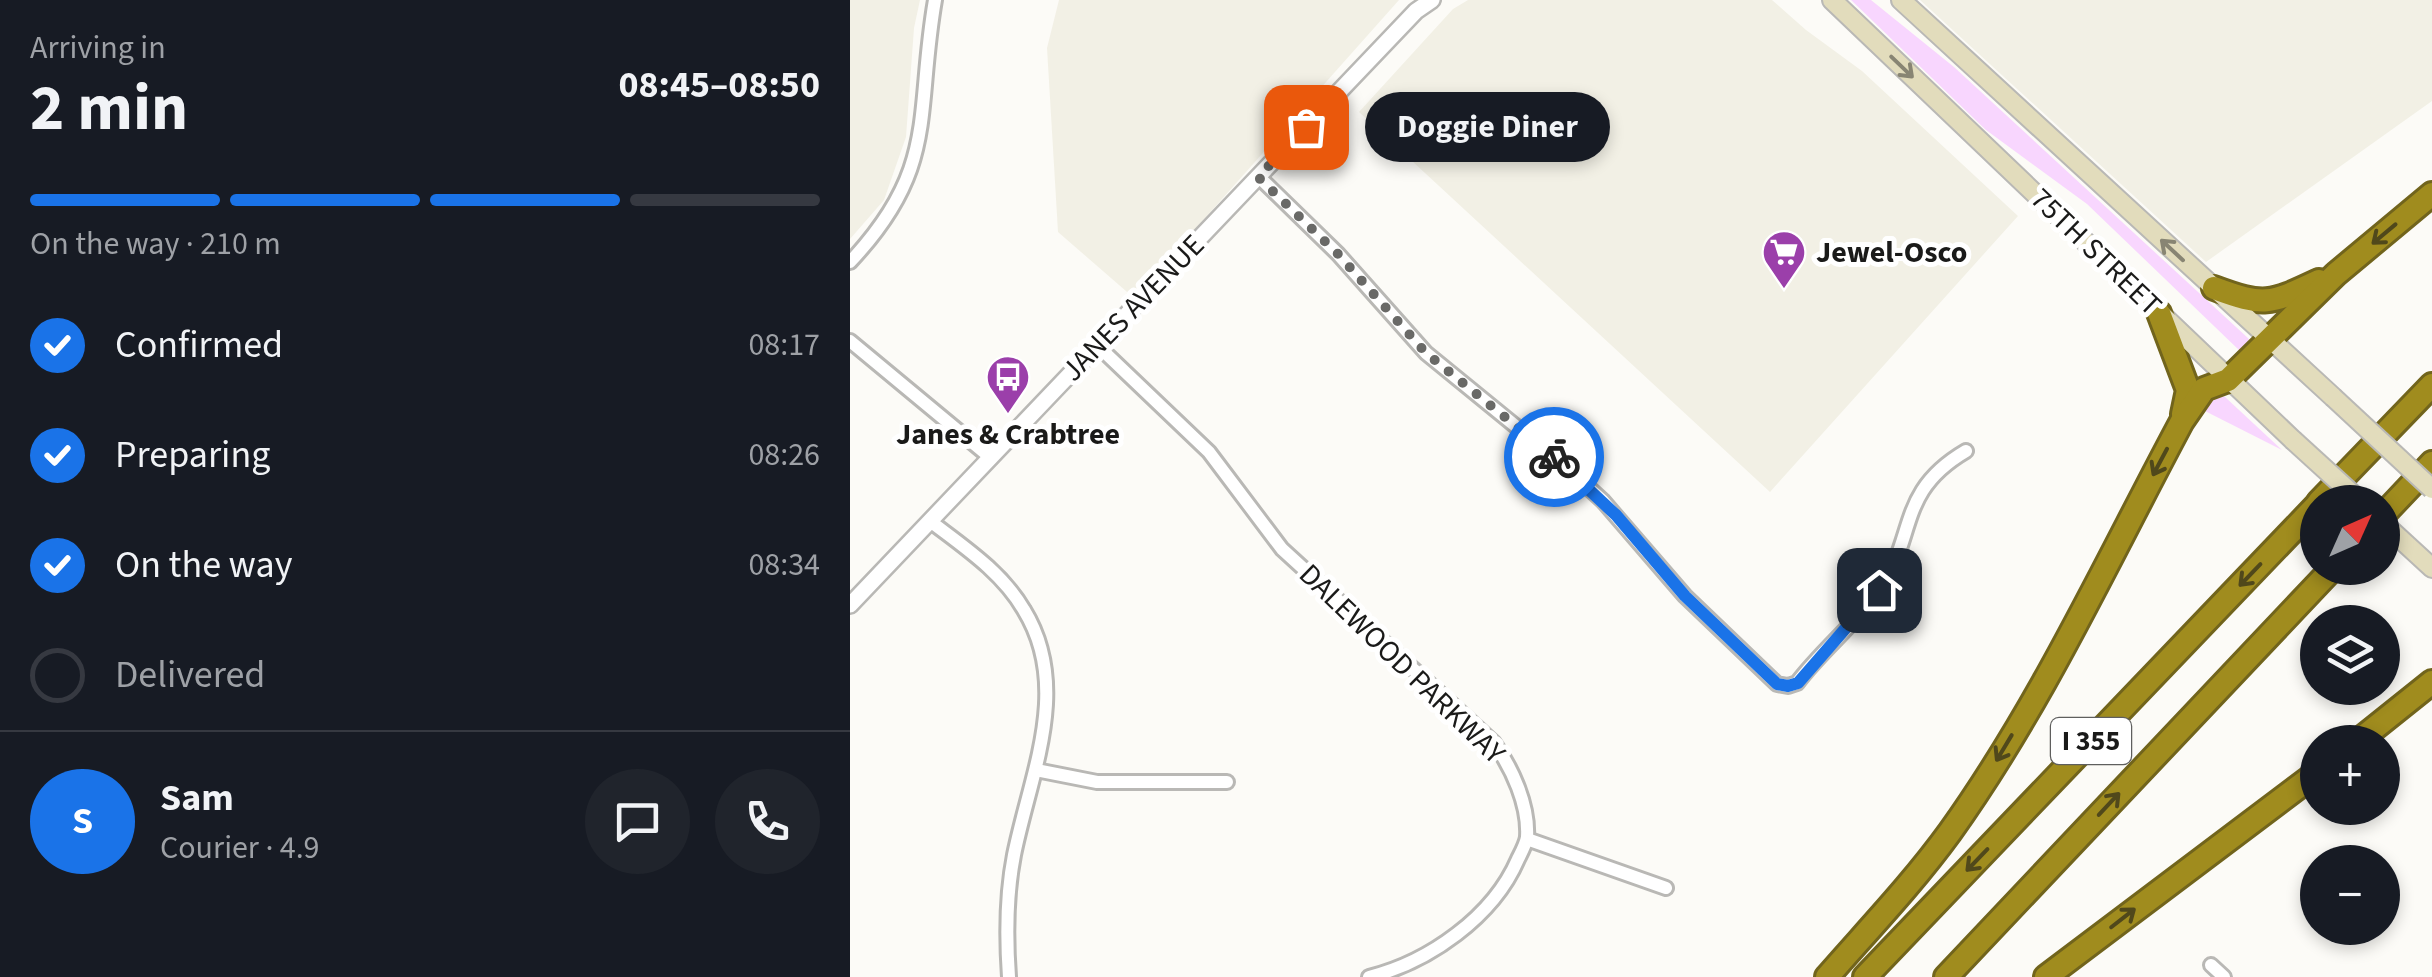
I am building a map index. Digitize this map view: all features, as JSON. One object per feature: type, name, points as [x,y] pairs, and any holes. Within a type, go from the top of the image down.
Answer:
[{"type":"highway","points":[[1826,977],[1949,834],[1994,764],[2035,696],[2182,421],[2204,389],[2228,380],[2336,274],[2432,194]]},
{"type":"highway","points":[[2214,288],[2250,302],[2269,302],[2336,274]]},
{"type":"highway","points":[[2159,313],[2188,390],[2182,421]]},
{"type":"highway","name":"I 355","points":[[2335,485],[2432,385]]},
{"type":"highway","points":[[2400,499],[2432,463]]},
{"type":"highway","name":"I 355","points":[[1865,977],[2300,522]]},
{"type":"highway","name":"I 355","points":[[1946,977],[2317,585]]},
{"type":"highway","points":[[2380,725],[2432,682]]},
{"type":"highway","points":[[2410,702],[2432,690]]},
{"type":"highway","points":[[2046,977],[2300,786]]},
{"type":"main road","name":"75TH STREET","points":[[1832,0],[2342,485]]},
{"type":"main road","name":"75TH STREET","points":[[1902,0],[2432,489]]},
{"type":"main road","points":[[2400,537],[2429,565]]},
{"type":"street","points":[[850,262],[894,208],[914,164],[922,129],[936,0]]},
{"type":"street","name":"JANES AVENUE","points":[[850,605],[1420,5],[1432,0]]},
{"type":"street","points":[[1258,177],[1338,254],[1426,353],[1591,490],[1685,596],[1777,684],[1798,683],[1868,604],[1887,578],[1916,498],[1947,462],[1966,451]]},
{"type":"street","points":[[850,341],[990,458]]},
{"type":"street","name":"DALEWOOD PARKWAY","points":[[1098,346],[1209,452],[1282,549],[1494,743],[1519,789],[1527,838]]},
{"type":"street","points":[[930,521],[990,568],[1014,596],[1034,630],[1048,692],[1036,770],[1008,896],[1009,977]]},
{"type":"street","points":[[1036,770],[1097,782],[1227,782]]},
{"type":"street","points":[[1369,977],[1423,955],[1469,922],[1507,881],[1527,838],[1666,888]]},
{"type":"street","points":[[2211,965],[2224,977]]},
{"type":"shaded area","points":[[850,0],[920,0],[914,28],[906,137],[884,200],[850,239]]},
{"type":"shaded area","points":[[1059,0],[1399,0],[1134,298],[1058,232],[1047,48]]},
{"type":"shaded area","points":[[1468,0],[1772,0],[1862,71],[2018,216],[1770,492],[1359,112],[1453,9]]},
{"type":"shaded area","points":[[1851,0],[1871,0],[1954,67],[2249,339],[2244,350],[2240,351],[2087,204],[1986,130]]},
{"type":"shaded area","points":[[1920,0],[2432,0],[2432,101],[2206,262]]},
{"type":"shaded area","points":[[2217,394],[2225,397],[2282,450],[2199,408]]},
{"type":"way so far","points":[[1306,127],[1258,177],[1338,254],[1426,353],[1554,457]]},
{"type":"place","name":"Doggie Diner","points":[[1306,127]]},
{"type":"place","name":"Jewel-Osco","points":[[1784,290]]},
{"type":"place","name":"Janes & Crabtree","points":[[1008,415]]},
{"type":"route","points":[[1554,457],[1616,515],[1685,596],[1777,684],[1798,683],[1879,590]]}]
